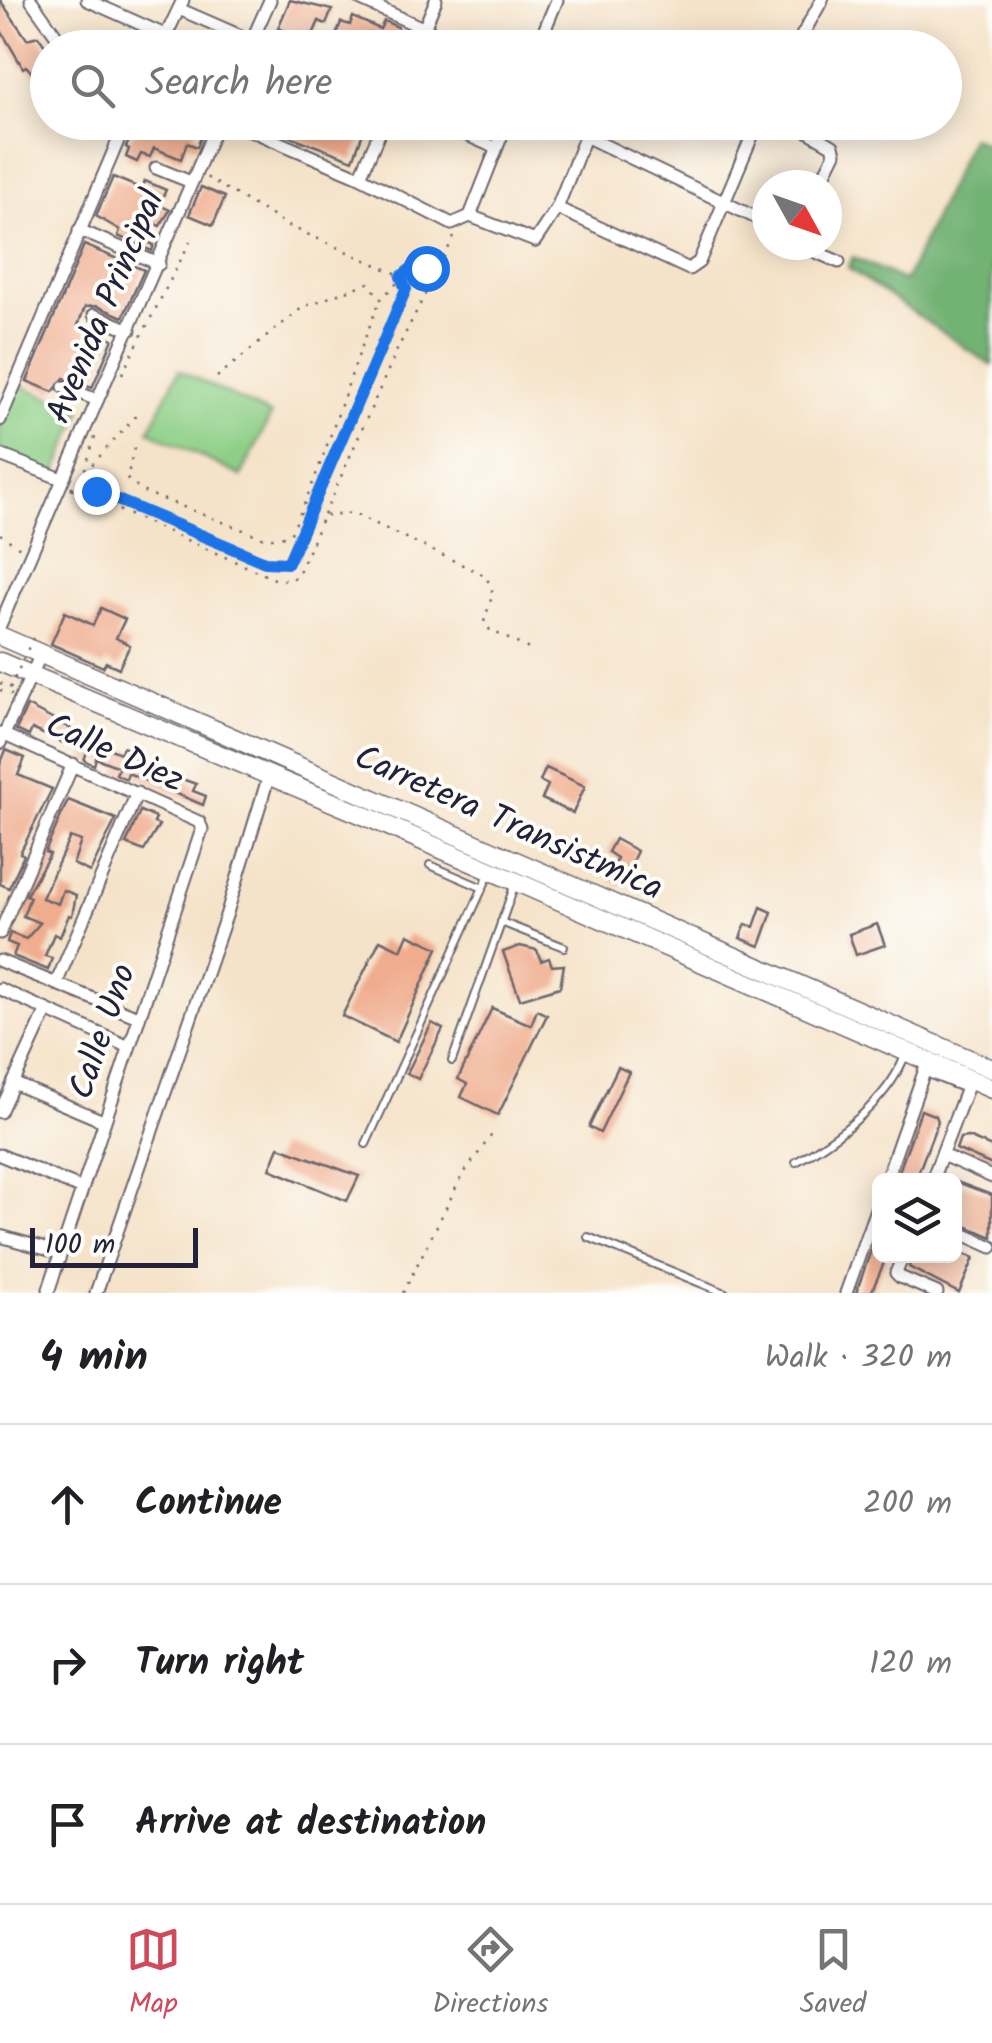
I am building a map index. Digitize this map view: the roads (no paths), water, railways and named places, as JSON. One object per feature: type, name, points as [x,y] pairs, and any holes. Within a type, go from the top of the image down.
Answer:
[{"type":"main road","name":"Carretera Transistmica","points":[[0,636],[37,646],[138,698],[929,1059],[968,1083],[992,1089]]},
{"type":"main road","name":"Carretera Transistmica","points":[[0,662],[30,678],[269,774],[486,880],[515,883],[907,1052],[992,1068]]},
{"type":"main road","points":[[0,672],[16,679],[54,670],[138,698]]},
{"type":"main road","points":[[929,1059],[961,1063],[992,1077]]},
{"type":"street","points":[[31,0],[52,30]]},
{"type":"street","points":[[87,0],[154,30]]},
{"type":"street","points":[[256,30],[270,0]]},
{"type":"street","points":[[361,0],[424,29],[436,0]]},
{"type":"street","points":[[805,30],[822,0]]},
{"type":"street","points":[[544,30],[554,1]]},
{"type":"street","points":[[168,30],[181,4],[226,30]]},
{"type":"street","points":[[0,420],[116,140]]},
{"type":"street","name":"Avenida Principal","points":[[0,624],[66,484],[97,400],[210,140]]},
{"type":"street","points":[[273,140],[360,177],[452,224],[465,219],[535,241],[558,208],[584,140]]},
{"type":"street","points":[[360,177],[376,140]]},
{"type":"street","points":[[478,140],[496,148]]},
{"type":"street","points":[[465,219],[499,140]]},
{"type":"street","points":[[593,140],[752,216]]},
{"type":"street","points":[[558,208],[689,269],[699,262],[751,140]]},
{"type":"street","points":[[823,140],[835,152],[826,170]]},
{"type":"street","points":[[156,168],[193,177]]},
{"type":"street","points":[[79,230],[159,264]]},
{"type":"street","points":[[834,260],[839,262]]},
{"type":"street","points":[[94,315],[130,330]]},
{"type":"street","points":[[64,387],[97,400]]},
{"type":"street","points":[[0,455],[66,484]]},
{"type":"street","points":[[1,736],[30,678],[37,646]]},
{"type":"street","name":"Calle Diez","points":[[1,736],[137,793],[199,822],[202,829]]},
{"type":"street","points":[[0,933],[73,764]]},
{"type":"street","points":[[96,1293],[226,916],[269,774]]},
{"type":"street","points":[[56,984],[137,793]]},
{"type":"street","name":"Calle Uno","points":[[49,1289],[202,829]]},
{"type":"street","points":[[0,960],[138,1017]]},
{"type":"street","points":[[0,989],[129,1047]]},
{"type":"street","points":[[0,1112],[48,1010]]},
{"type":"street","points":[[888,1173],[929,1059]]},
{"type":"street","points":[[13,1083],[103,1121]]},
{"type":"street","points":[[935,1173],[968,1083]]},
{"type":"street","points":[[0,1155],[80,1188]]},
{"type":"street","points":[[942,1155],[992,1176]]},
{"type":"street","points":[[846,1293],[872,1220]]},
{"type":"street","points":[[962,1234],[992,1247]]},
{"type":"street","points":[[0,1236],[60,1253]]},
{"type":"street","points":[[900,1263],[896,1273],[900,1277],[937,1293]]},
{"type":"lane","points":[[366,1144],[486,880],[430,865]]},
{"type":"lane","points":[[452,1062],[515,883]]},
{"type":"lane","points":[[501,922],[564,946]]},
{"type":"lane","points":[[796,1162],[872,1104],[899,1074],[907,1052]]},
{"type":"lane","points":[[588,1237],[725,1293]]}]
